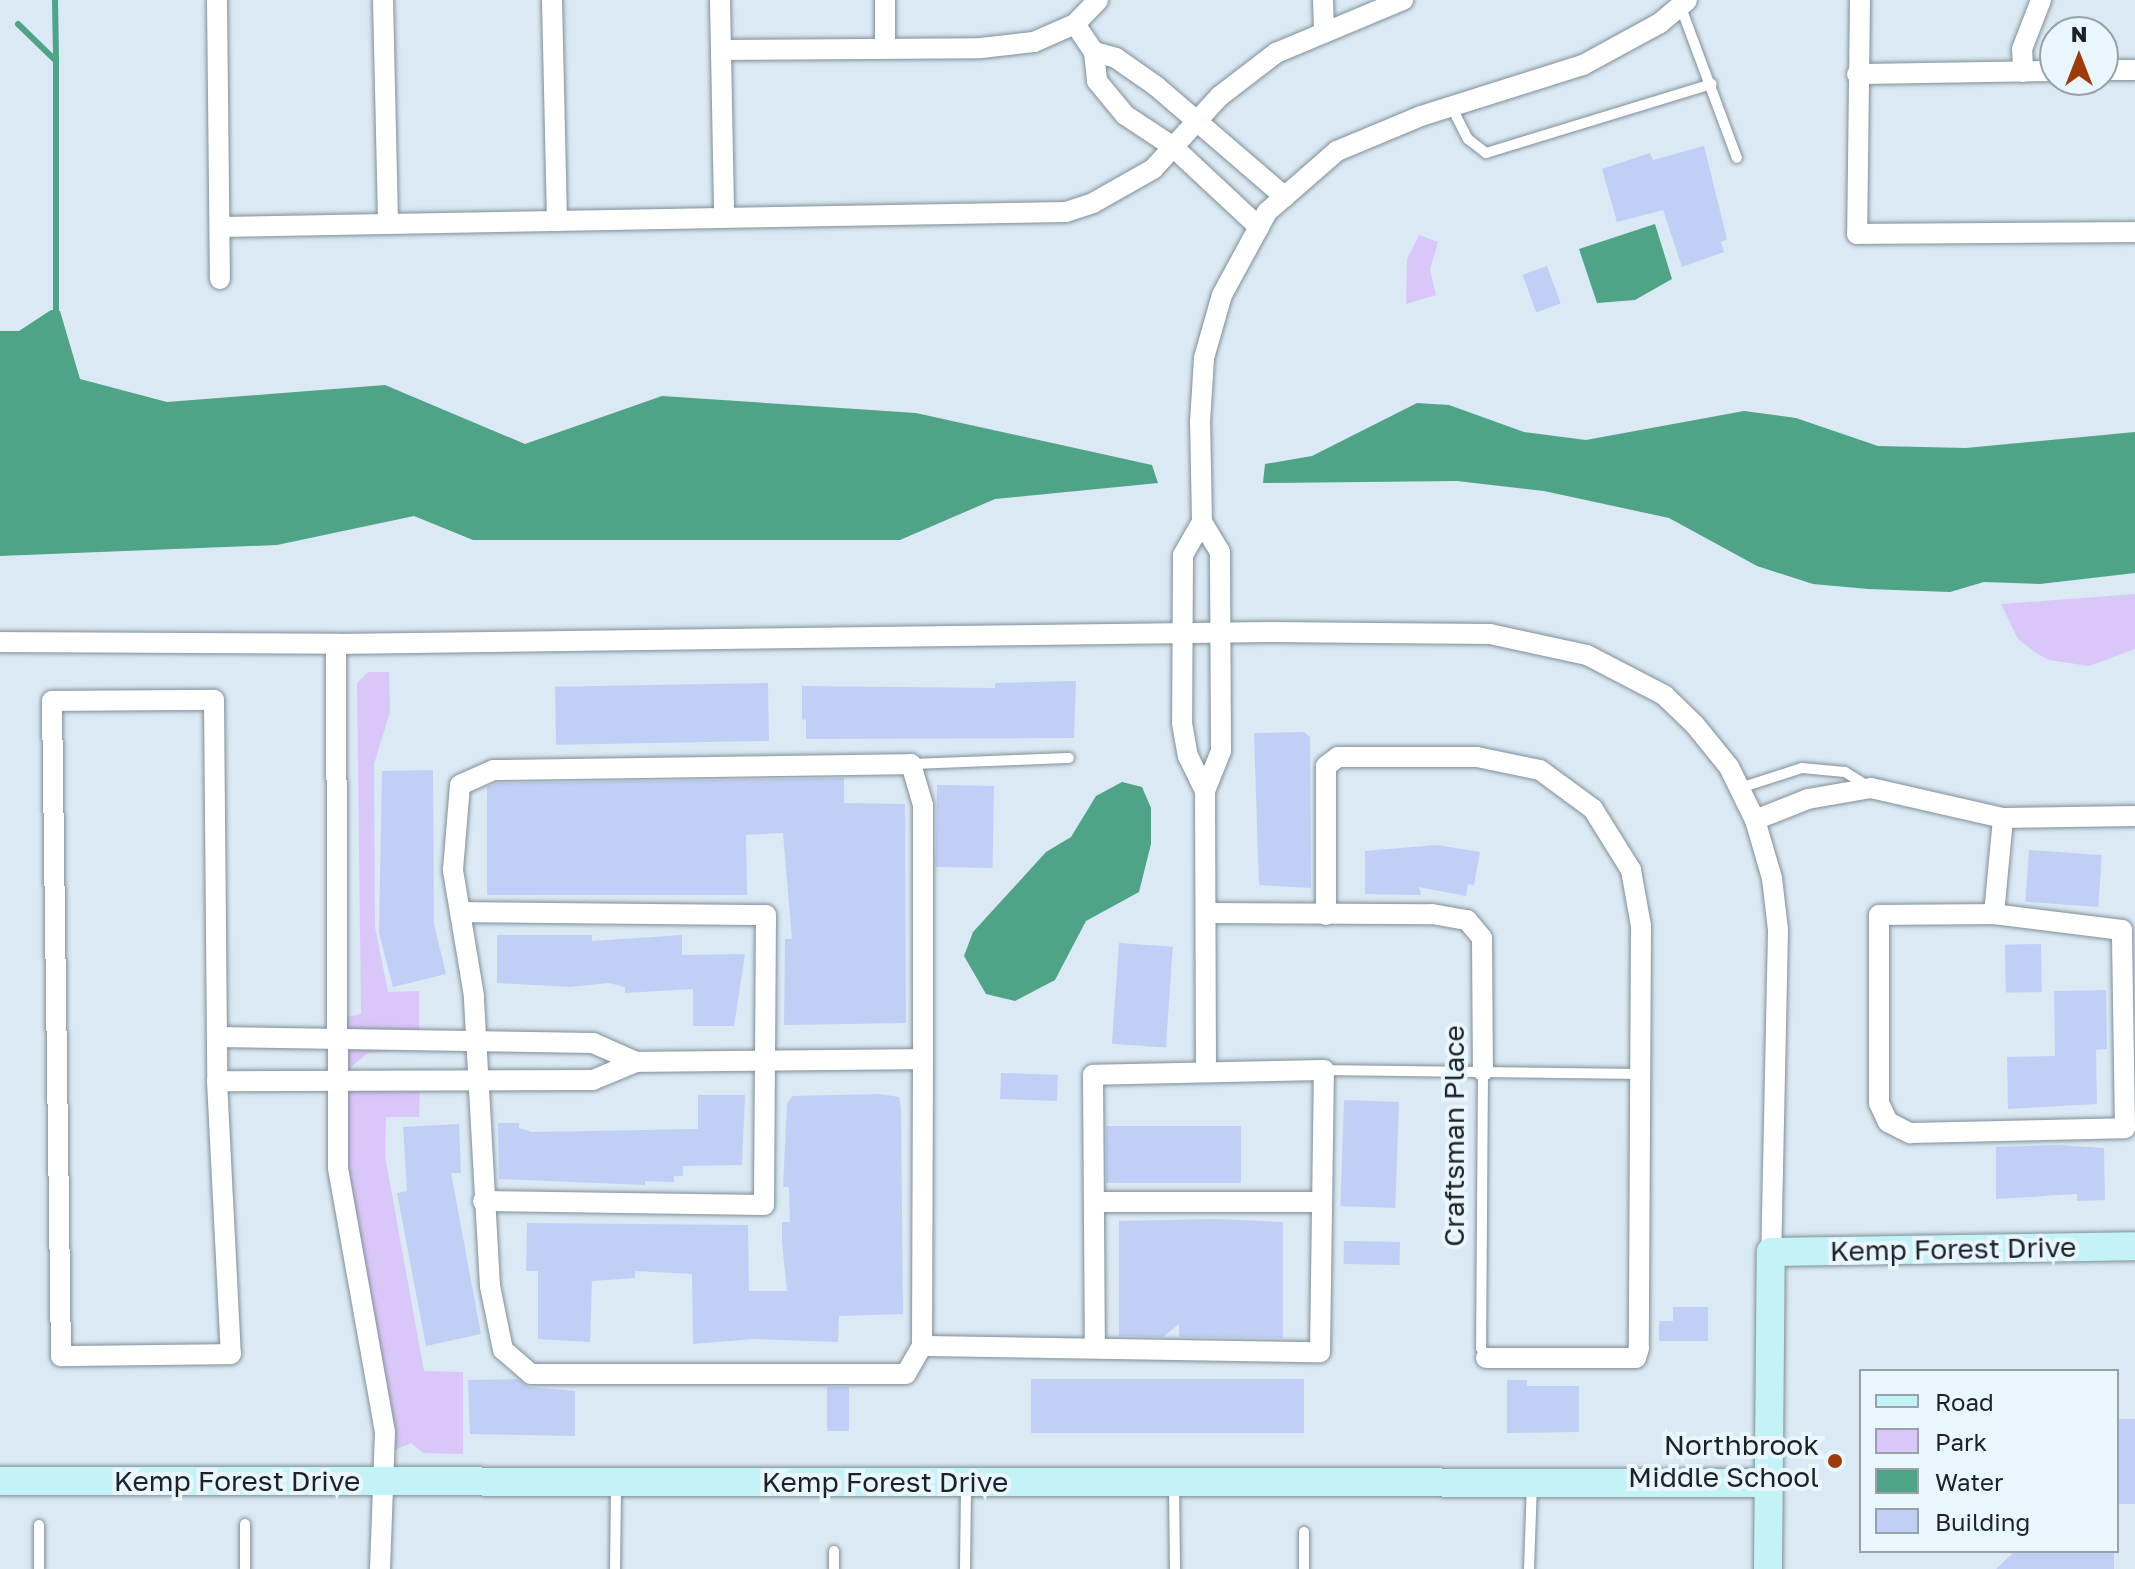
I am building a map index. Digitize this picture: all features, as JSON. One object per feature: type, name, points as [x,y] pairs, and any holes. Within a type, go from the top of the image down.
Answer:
[{"type":"street","points":[[217,0],[220,279]]},
{"type":"street","points":[[383,0],[388,224]]},
{"type":"street","points":[[552,0],[557,221]]},
{"type":"street","points":[[720,0],[724,218]]},
{"type":"street","points":[[885,0],[885,47]]},
{"type":"street","points":[[721,50],[981,48],[1034,42],[1075,24],[1098,0]]},
{"type":"street","points":[[1323,0],[1324,29]]},
{"type":"street","points":[[220,227],[1066,212],[1093,203],[1153,169],[1195,122],[1276,53],[1324,29],[1403,0]]},
{"type":"street","points":[[1860,0],[1857,234],[2135,232]]},
{"type":"street","points":[[2023,72],[2022,49],[2041,0]]},
{"type":"street","points":[[1206,1072],[1205,791],[1221,751],[1220,552],[1202,522],[1200,422],[1204,358],[1222,295],[1259,227],[1285,197],[1337,151],[1451,106],[1583,65],[1683,3]]},
{"type":"street","points":[[1075,24],[1094,52],[1097,81],[1125,115],[1172,146],[1259,227]]},
{"type":"street","points":[[1094,52],[1116,58],[1285,197]]},
{"type":"street","points":[[1857,74],[2039,72]]},
{"type":"street","points":[[1214,186],[1239,157]]},
{"type":"street","points":[[1202,522],[1183,555],[1182,723],[1188,756],[1205,791]]},
{"type":"street","points":[[0,642],[336,644],[1182,632],[1490,634],[1587,655],[1664,695],[1729,767],[1755,820],[1772,878],[1778,930],[1768,1569]]},
{"type":"street","points":[[336,644],[338,1167],[385,1432],[380,1569]]},
{"type":"street","points":[[214,700],[217,1037],[231,1354],[61,1356],[52,701],[214,700]]},
{"type":"street","points":[[1207,913],[1326,915],[1326,766],[1338,757],[1477,757],[1540,770],[1593,809],[1631,870],[1641,926],[1636,1358],[1486,1358]]},
{"type":"street","points":[[911,764],[924,820],[922,1346],[906,1374],[531,1374],[503,1350],[490,1286],[483,1201],[477,1039],[453,870],[460,785],[494,770],[911,764]]},
{"type":"street","points":[[1755,820],[1808,799],[1871,788],[2003,818],[2135,816]]},
{"type":"street","points":[[1994,914],[2003,818]]},
{"type":"street","points":[[460,912],[766,915],[764,1205],[483,1201]]},
{"type":"street","points":[[1994,914],[2122,930],[2125,1128],[1910,1133],[1888,1122],[1879,1103],[1879,915],[1994,914]]},
{"type":"street","name":"Craftsman Place","points":[[1326,915],[1454,915],[1467,920],[1482,938],[1483,1071]]},
{"type":"street","points":[[217,1037],[593,1043],[636,1062]]},
{"type":"street","points":[[217,1081],[593,1080],[636,1062],[923,1059]]},
{"type":"street","points":[[922,1346],[1320,1352],[1324,1070],[1093,1075],[1095,1348]]},
{"type":"street","points":[[1094,1202],[1322,1202]]},
{"type":"street","name":"Kemp Forest Drive","points":[[1771,1252],[2135,1246]]},
{"type":"street","name":"Kemp Forest Drive","points":[[0,1481],[1769,1483]]},
{"type":"lane","points":[[1683,3],[1737,158]]},
{"type":"lane","points":[[1451,106],[1468,139],[1486,153],[1712,84]]},
{"type":"lane","points":[[911,764],[1069,758]]},
{"type":"lane","points":[[1740,788],[1802,768],[1845,772],[1871,788]]},
{"type":"lane","points":[[1324,1070],[1637,1074]]},
{"type":"lane","name":"Craftsman Place","points":[[1483,1071],[1481,1348],[1486,1358]]},
{"type":"lane","points":[[615,1569],[616,1481]]},
{"type":"lane","points":[[965,1569],[966,1482]]},
{"type":"lane","points":[[1174,1483],[1175,1569]]},
{"type":"lane","points":[[1529,1569],[1532,1483]]},
{"type":"lane","points":[[245,1524],[245,1569]]},
{"type":"lane","points":[[39,1525],[39,1569]]},
{"type":"lane","points":[[1304,1532],[1304,1569]]},
{"type":"lane","points":[[834,1551],[834,1569]]},
{"type":"green space","points":[[1419,235],[1438,242],[1430,270],[1436,295],[1406,304],[1407,259]]},
{"type":"green space","points":[[2135,594],[2135,649],[2089,666],[2049,660],[2036,653],[2018,639],[2001,604]]},
{"type":"green space","points":[[368,672],[389,672],[390,712],[374,764],[375,927],[388,992],[419,991],[419,1049],[368,1053],[338,1078],[420,1078],[419,1117],[386,1117],[385,1156],[424,1371],[463,1372],[463,1454],[423,1453],[411,1443],[383,1455],[338,1167],[337,1019],[361,1014],[357,683]]},
{"type":"water","points":[[1655,224],[1672,279],[1635,300],[1597,303],[1579,249]]},
{"type":"water","points":[[51,310],[60,311],[80,379],[167,402],[385,385],[525,444],[662,396],[916,413],[1152,465],[1158,483],[995,499],[900,540],[473,540],[414,516],[277,545],[0,556],[0,331],[19,331]]},
{"type":"water","points":[[1417,403],[1449,405],[1524,432],[1586,440],[1744,411],[1796,418],[1878,446],[1966,448],[2135,432],[2135,573],[2040,584],[1984,582],[1950,592],[1813,584],[1757,566],[1669,518],[1544,491],[1457,481],[1263,483],[1265,464],[1312,456]]},
{"type":"water","points":[[1122,782],[1142,787],[1151,808],[1151,844],[1139,892],[1086,921],[1055,980],[1015,1001],[986,994],[964,956],[973,932],[1046,852],[1071,837],[1096,796]]},
{"type":"building","points":[[1704,146],[1727,239],[1721,242],[1724,252],[1682,267],[1663,210],[1617,222],[1602,169],[1650,153],[1653,160]]},
{"type":"building","points":[[1547,266],[1561,304],[1536,312],[1523,275]]},
{"type":"building","points":[[1076,681],[1074,738],[806,739],[806,719],[802,720],[802,686],[995,688],[995,683]]},
{"type":"building","points":[[768,683],[769,741],[556,745],[555,687]]},
{"type":"building","points":[[1304,732],[1310,737],[1311,888],[1259,885],[1254,733]]},
{"type":"building","points":[[433,770],[434,924],[446,974],[393,987],[379,933],[382,771]]},
{"type":"building","points":[[844,778],[844,803],[905,804],[906,1023],[784,1025],[785,939],[792,939],[783,833],[746,835],[747,895],[487,895],[487,787],[497,783]]},
{"type":"building","points":[[937,785],[994,786],[993,868],[936,867]]},
{"type":"building","points":[[1437,845],[1480,852],[1474,885],[1468,884],[1466,896],[1419,887],[1421,895],[1365,894],[1365,851]]},
{"type":"building","points":[[2029,850],[2102,855],[2098,907],[2025,902]]},
{"type":"building","points":[[497,935],[592,935],[592,941],[682,935],[682,955],[745,954],[734,1026],[693,1026],[693,989],[625,993],[625,987],[609,983],[570,987],[497,983]]},
{"type":"building","points":[[1119,943],[1173,947],[1166,1048],[1112,1044]]},
{"type":"building","points":[[2041,944],[2042,992],[2006,993],[2005,945]]},
{"type":"building","points":[[2106,990],[2107,1049],[2096,1050],[2097,1104],[2008,1109],[2007,1057],[2055,1056],[2054,991]]},
{"type":"building","points":[[1001,1073],[1058,1075],[1057,1101],[1000,1099]]},
{"type":"building","points":[[880,1094],[899,1097],[901,1108],[903,1314],[839,1316],[838,1342],[754,1339],[693,1344],[692,1274],[635,1271],[635,1278],[592,1281],[590,1342],[538,1339],[538,1271],[526,1271],[527,1223],[748,1225],[749,1291],[787,1291],[782,1222],[790,1222],[789,1187],[783,1187],[787,1104],[792,1096]]},
{"type":"building","points":[[698,1095],[745,1095],[742,1165],[683,1166],[683,1176],[674,1176],[674,1182],[645,1181],[645,1185],[499,1179],[498,1123],[519,1123],[519,1128],[532,1132],[698,1129]]},
{"type":"building","points":[[1344,1100],[1399,1102],[1395,1208],[1340,1206]]},
{"type":"building","points":[[459,1124],[461,1173],[451,1173],[481,1334],[426,1346],[397,1193],[407,1191],[403,1127]]},
{"type":"building","points":[[1106,1126],[1241,1126],[1241,1183],[1106,1183]]},
{"type":"building","points":[[2056,1145],[2104,1148],[2105,1200],[2077,1201],[2077,1194],[1996,1199],[1996,1147]]},
{"type":"building","points":[[1216,1219],[1283,1222],[1283,1338],[1179,1337],[1179,1324],[1163,1337],[1119,1336],[1119,1221]]},
{"type":"building","points":[[1344,1241],[1400,1242],[1400,1265],[1344,1264]]},
{"type":"building","points":[[1673,1307],[1708,1307],[1708,1341],[1659,1341],[1659,1321],[1673,1321]]},
{"type":"building","points":[[517,1379],[530,1387],[575,1391],[575,1436],[470,1434],[468,1380]]},
{"type":"building","points":[[1031,1379],[1304,1379],[1304,1433],[1031,1433]]},
{"type":"building","points":[[1507,1380],[1527,1380],[1527,1386],[1579,1386],[1579,1432],[1507,1433]]},
{"type":"building","points":[[827,1387],[849,1387],[849,1431],[827,1431]]},
{"type":"building","points":[[2119,1419],[2135,1419],[2135,1504],[2119,1504]]},
{"type":"building","points":[[2013,1553],[2114,1553],[2114,1569],[1996,1569]]},
{"type":"waterway","points":[[55,0],[56,60]]},
{"type":"waterway","points":[[18,24],[56,61],[56,311]]},
{"type":"place","name":"Northbrook Middle School","points":[[1835,1461]]}]
